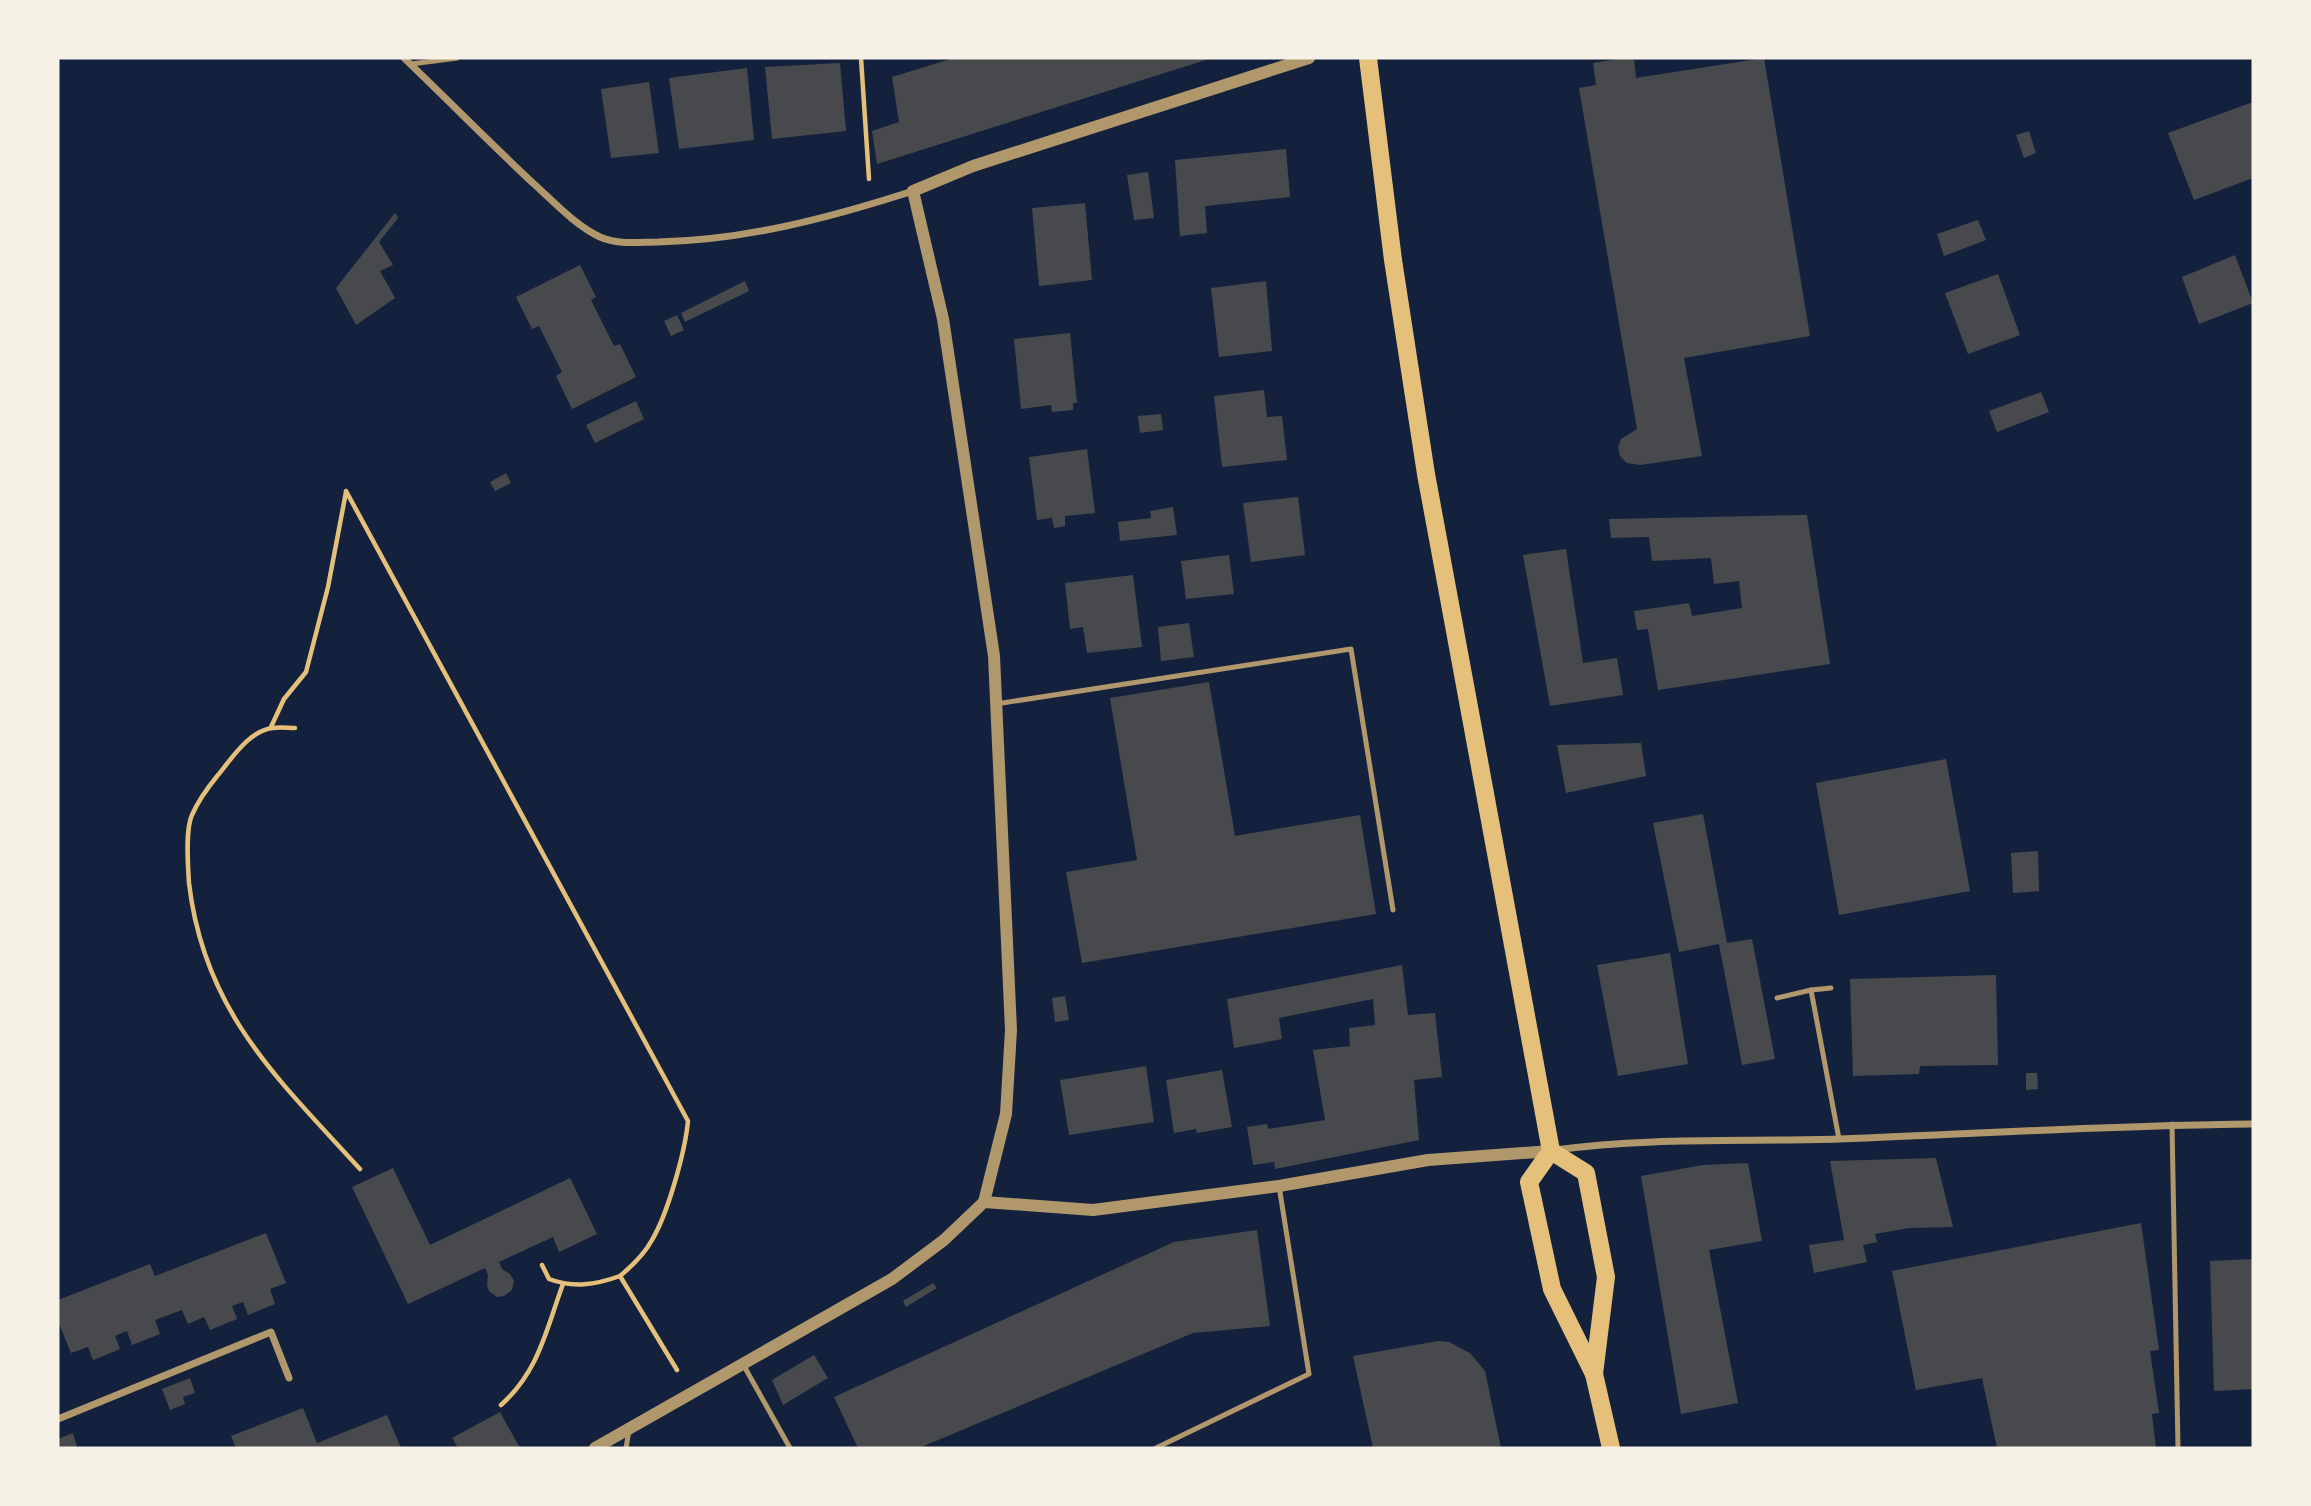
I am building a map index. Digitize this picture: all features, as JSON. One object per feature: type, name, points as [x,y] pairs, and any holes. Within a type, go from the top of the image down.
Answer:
[{"type":"main road","points":[[1368,58],[1393,260],[1426,474],[1551,1151],[1529,1182],[1552,1289],[1594,1374],[1611,1448]]},
{"type":"main road","points":[[1551,1151],[1586,1173],[1595,1218],[1606,1276],[1594,1374]]},
{"type":"street","points":[[404,58],[480,134],[578,224],[603,238],[625,242],[699,241],[767,231],[870,205],[913,191],[973,166],[1309,58]]},
{"type":"street","points":[[595,1448],[892,1279],[944,1240],[984,1202],[1006,1114],[1011,1030],[994,656],[943,320],[913,191]]},
{"type":"street","points":[[984,1202],[1093,1210],[1279,1186],[1428,1160],[1649,1142],[1839,1139],[2172,1124],[2253,1124]]},
{"type":"street","points":[[58,1419],[271,1332],[289,1378]]},
{"type":"lane","points":[[411,64],[457,58]]},
{"type":"lane","points":[[996,704],[1351,649],[1393,910]]},
{"type":"lane","points":[[1777,998],[1832,988]]},
{"type":"lane","points":[[1811,990],[1839,1139]]},
{"type":"lane","points":[[2172,1124],[2178,1448]]},
{"type":"lane","points":[[1156,1448],[1309,1374],[1279,1186]]},
{"type":"lane","points":[[743,1364],[790,1448]]},
{"type":"lane","points":[[626,1448],[629,1430]]},
{"type":"path","points":[[861,58],[870,205]]},
{"type":"path","points":[[271,727],[284,699],[306,672],[328,587],[346,491],[688,1121],[686,1140],[661,1221],[643,1254],[620,1276],[601,1283],[563,1284],[549,1279],[542,1265]]},
{"type":"path","points":[[295,728],[271,727],[248,740],[214,780],[191,817],[188,865],[193,913],[208,967],[246,1037],[281,1083],[360,1169]]},
{"type":"path","points":[[620,1276],[692,1395]]},
{"type":"path","points":[[501,1405],[522,1384],[537,1360],[563,1284]]},
{"type":"building","points":[[954,58],[1212,58],[877,164],[872,131],[899,122],[892,77]]},
{"type":"building","points":[[1634,58],[1636,78],[1764,58],[1810,336],[1684,358],[1702,456],[1640,465],[1627,463],[1620,456],[1618,447],[1621,439],[1637,429],[1579,88],[1596,85],[1593,63]]},
{"type":"building","points":[[840,63],[846,131],[772,139],[765,67]]},
{"type":"building","points":[[747,68],[754,140],[679,149],[669,78]]},
{"type":"building","points":[[649,82],[659,153],[611,158],[601,89]]},
{"type":"building","points":[[2253,102],[2253,178],[2194,200],[2168,133]]},
{"type":"building","points":[[2029,131],[2036,153],[2024,158],[2016,135]]},
{"type":"building","points":[[1286,149],[1290,197],[1205,206],[1207,233],[1180,236],[1175,160]]},
{"type":"building","points":[[1148,172],[1154,218],[1134,220],[1127,175]]},
{"type":"building","points":[[1085,203],[1092,280],[1039,286],[1032,208]]},
{"type":"building","points":[[395,213],[398,218],[379,242],[393,265],[380,271],[395,298],[356,325],[336,288]]},
{"type":"building","points":[[1978,220],[1986,240],[1944,256],[1937,234]]},
{"type":"building","points":[[2235,255],[2253,303],[2199,324],[2182,277]]},
{"type":"building","points":[[580,265],[596,297],[591,300],[614,346],[620,344],[636,377],[572,409],[556,376],[562,372],[539,326],[532,329],[516,297]]},
{"type":"building","points":[[1998,274],[2020,335],[1968,354],[1945,293]]},
{"type":"building","points":[[745,281],[749,291],[685,322],[681,313]]},
{"type":"building","points":[[1266,281],[1272,351],[1219,357],[1211,288]]},
{"type":"building","points":[[677,315],[684,330],[671,336],[664,321]]},
{"type":"building","points":[[1070,333],[1077,403],[1073,403],[1073,410],[1052,412],[1051,405],[1021,409],[1014,339]]},
{"type":"building","points":[[1264,390],[1267,417],[1282,416],[1287,460],[1222,467],[1214,396]]},
{"type":"building","points":[[2041,392],[2049,412],[1997,432],[1989,411]]},
{"type":"building","points":[[636,401],[644,419],[595,443],[586,425]]},
{"type":"building","points":[[1161,414],[1163,430],[1140,433],[1138,416]]},
{"type":"building","points":[[1087,449],[1095,513],[1065,516],[1065,526],[1054,528],[1052,518],[1037,520],[1029,457]]},
{"type":"building","points":[[506,473],[511,483],[495,491],[490,482]]},
{"type":"building","points":[[1298,497],[1305,555],[1251,562],[1243,503]]},
{"type":"building","points":[[1173,507],[1177,535],[1120,541],[1118,522],[1151,518],[1150,511]]},
{"type":"building","points":[[1807,515],[1830,664],[1658,690],[1648,629],[1637,630],[1634,611],[1689,603],[1692,616],[1742,608],[1739,581],[1714,584],[1711,558],[1652,561],[1649,537],[1611,538],[1609,519]]},
{"type":"building","points":[[1566,549],[1583,663],[1617,658],[1623,695],[1550,706],[1523,555]]},
{"type":"building","points":[[1229,555],[1234,594],[1186,599],[1181,561]]},
{"type":"building","points":[[1133,575],[1142,647],[1087,653],[1083,627],[1070,629],[1065,583]]},
{"type":"building","points":[[1189,623],[1194,657],[1161,661],[1158,627]]},
{"type":"building","points":[[1209,682],[1235,836],[1360,815],[1376,914],[1082,963],[1066,872],[1137,860],[1110,698]]},
{"type":"building","points":[[1641,743],[1646,776],[1566,793],[1557,745]]},
{"type":"building","points":[[1946,759],[1970,891],[1839,915],[1816,783]]},
{"type":"building","points":[[1703,814],[1727,943],[1752,939],[1775,1059],[1742,1065],[1719,944],[1679,952],[1653,823]]},
{"type":"building","points":[[2038,851],[2039,891],[2013,893],[2011,853]]},
{"type":"building","points":[[1670,953],[1688,1064],[1618,1076],[1597,965]]},
{"type":"building","points":[[1402,965],[1408,1015],[1435,1013],[1442,1077],[1414,1080],[1419,1140],[1275,1169],[1274,1162],[1253,1165],[1247,1127],[1267,1124],[1268,1129],[1325,1120],[1313,1050],[1350,1046],[1349,1028],[1375,1025],[1373,999],[1279,1018],[1282,1039],[1234,1048],[1227,999]]},
{"type":"building","points":[[1996,975],[1998,1065],[1920,1066],[1919,1074],[1853,1076],[1850,979]]},
{"type":"building","points":[[1065,996],[1069,1020],[1055,1022],[1052,998]]},
{"type":"building","points":[[1146,1066],[1154,1122],[1069,1135],[1060,1080]]},
{"type":"building","points":[[1222,1070],[1232,1127],[1197,1133],[1196,1129],[1174,1133],[1166,1080]]},
{"type":"building","points":[[2026,1073],[2037,1073],[2038,1089],[2026,1090]]},
{"type":"building","points":[[1936,1158],[1953,1227],[1909,1228],[1875,1234],[1877,1242],[1863,1245],[1867,1262],[1814,1273],[1809,1245],[1844,1240],[1830,1161]]},
{"type":"building","points":[[1748,1163],[1762,1241],[1709,1250],[1738,1403],[1681,1414],[1641,1176],[1703,1165]]},
{"type":"building","points":[[393,1168],[430,1245],[570,1178],[597,1234],[559,1252],[553,1237],[499,1262],[514,1281],[512,1290],[504,1296],[497,1297],[489,1291],[485,1268],[408,1304],[352,1187]]},
{"type":"building","points":[[2141,1223],[2159,1350],[2150,1351],[2159,1413],[2152,1414],[2156,1448],[1997,1448],[1982,1378],[1916,1390],[1892,1271]]},
{"type":"building","points":[[1257,1230],[1270,1326],[1193,1333],[919,1448],[858,1448],[834,1397],[1174,1242]]},
{"type":"building","points":[[266,1233],[286,1283],[270,1289],[275,1304],[248,1315],[243,1302],[232,1306],[237,1319],[210,1330],[204,1317],[188,1324],[182,1310],[155,1320],[160,1334],[132,1345],[127,1331],[115,1336],[120,1349],[101,1357],[93,1360],[88,1347],[71,1353],[58,1321],[58,1300],[150,1264],[155,1276]]},
{"type":"building","points":[[2253,1259],[2253,1389],[2214,1391],[2210,1261]]},
{"type":"building","points":[[933,1283],[937,1288],[906,1307],[903,1301]]},
{"type":"building","points":[[1438,1341],[1449,1342],[1470,1353],[1485,1371],[1501,1448],[1373,1448],[1353,1356]]},
{"type":"building","points":[[814,1355],[828,1378],[783,1405],[772,1380]]},
{"type":"building","points":[[190,1378],[195,1393],[183,1397],[185,1404],[170,1410],[162,1389]]},
{"type":"building","points":[[303,1408],[317,1443],[387,1415],[401,1448],[236,1448],[231,1436]]},
{"type":"building","points":[[500,1412],[520,1448],[458,1448],[452,1438]]},
{"type":"building","points":[[73,1433],[77,1447],[58,1448],[58,1439]]}]
